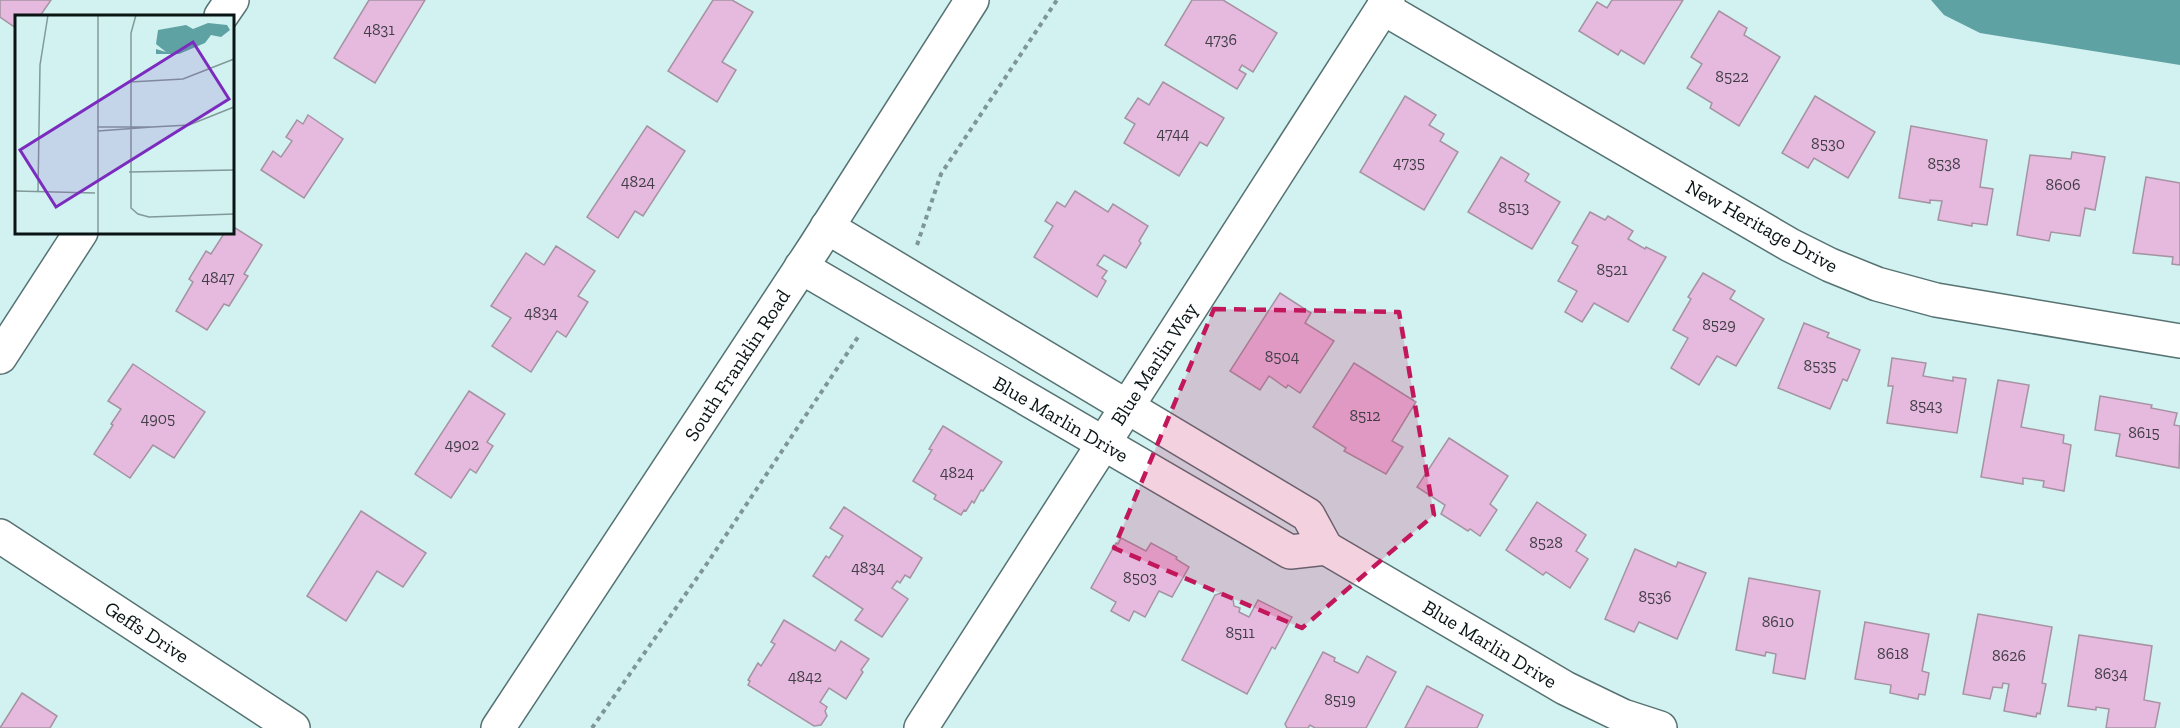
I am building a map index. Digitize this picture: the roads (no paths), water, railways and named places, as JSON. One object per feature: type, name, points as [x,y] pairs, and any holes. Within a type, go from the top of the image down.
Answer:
[{"type":"street","points":[[222,15],[232,0]]},
{"type":"street","name":"South Franklin Road","points":[[498,728],[801,267],[972,0]]},
{"type":"street","name":"New Heritage Drive","points":[[1385,4],[1790,245],[1830,265],[1877,284],[1936,300],[2180,341]]},
{"type":"street","name":"Blue Marlin Way","points":[[921,728],[1385,4]]},
{"type":"street","points":[[827,226],[1308,515],[1326,548]]},
{"type":"street","points":[[0,357],[80,234]]},
{"type":"street","name":"Blue Marlin Drive","points":[[801,267],[1290,552],[1326,548],[1565,688],[1623,716],[1660,728]]},
{"type":"street","name":"Geffs Drive","points":[[0,536],[293,728]]},
{"type":"water","points":[[1931,0],[2180,0],[2180,65],[1980,33],[1944,15]]}]
